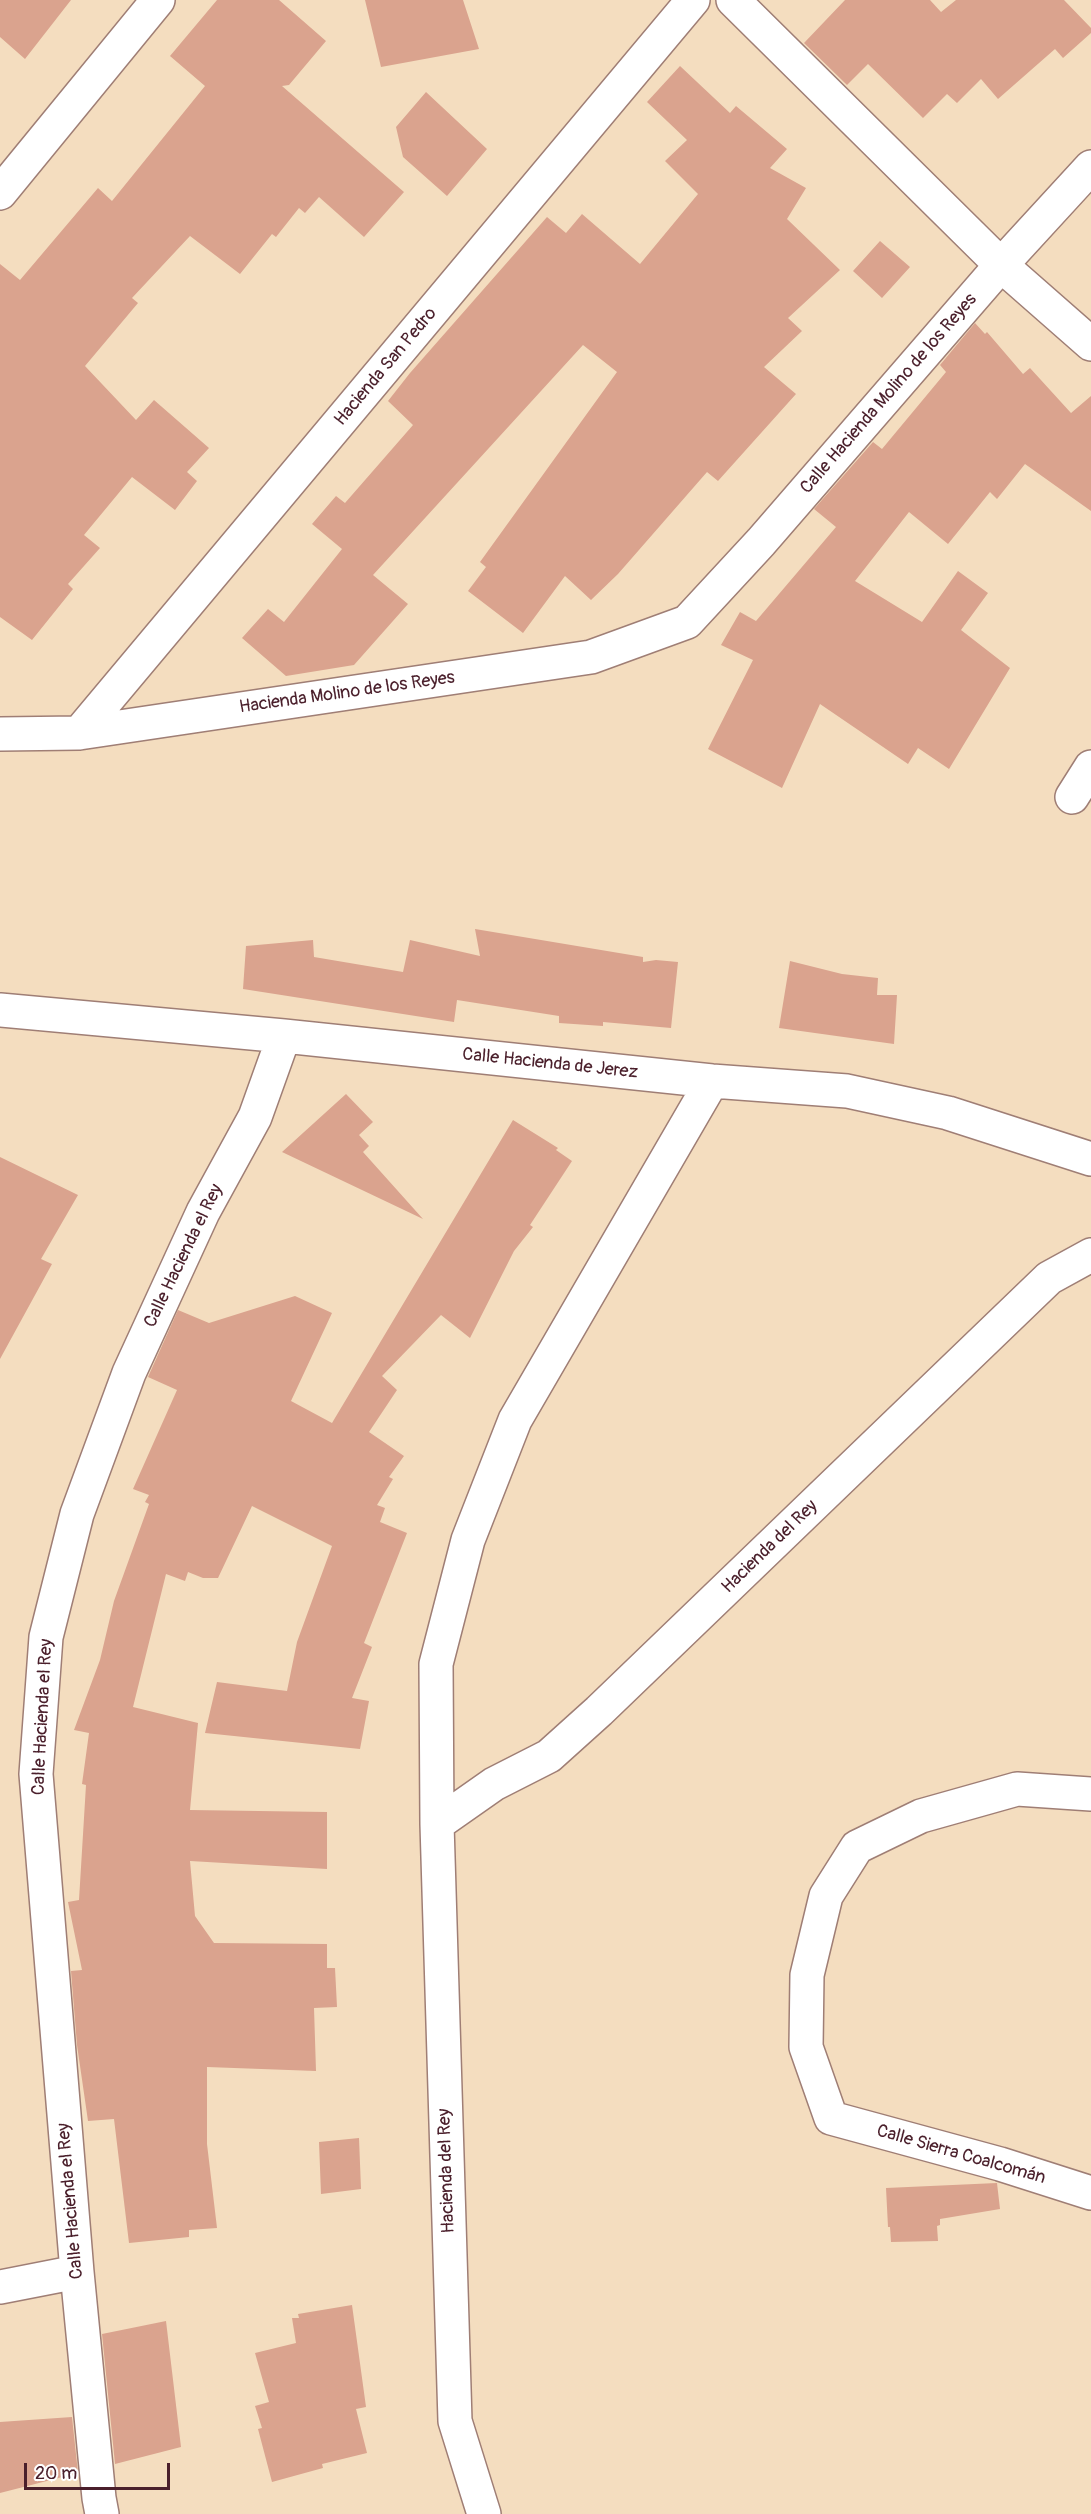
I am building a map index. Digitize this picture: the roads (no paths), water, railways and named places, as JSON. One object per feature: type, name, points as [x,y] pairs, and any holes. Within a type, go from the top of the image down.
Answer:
[{"type":"street","points":[[0,193],[158,0]]},
{"type":"street","name":"Hacienda San Pedro","points":[[79,733],[693,0]]},
{"type":"street","points":[[733,0],[1001,264],[1091,344]]},
{"type":"street","name":"Calle Hacienda Molino de los Reyes","points":[[687,622],[761,542],[1001,264],[1091,167]]},
{"type":"street","name":"Hacienda Molino de los Reyes","points":[[0,734],[79,733],[591,657],[687,622]]},
{"type":"street","points":[[1072,797],[1091,767]]},
{"type":"street","name":"Calle Hacienda de Jerez","points":[[0,1010],[284,1036],[712,1081],[847,1091],[948,1113],[1091,1159]]},
{"type":"street","name":"Calle Hacienda el Rey","points":[[102,2514],[77,2272],[36,1774],[46,1637],[77,1514],[129,1373],[203,1212],[255,1117],[284,1036]]},
{"type":"street","name":"Hacienda del Rey","points":[[484,2514],[455,2421],[437,1824],[436,1664],[468,1540],[515,1420],[712,1081]]},
{"type":"street","name":"Hacienda del Rey","points":[[437,1824],[494,1784],[549,1756],[607,1703],[1048,1278],[1091,1255]]},
{"type":"street","name":"Calle Sierra Coalcomán","points":[[1091,1794],[1017,1789],[921,1816],[857,1847],[826,1896],[807,1975],[806,2047],[831,2118],[1000,2164],[1091,2193]]},
{"type":"street","points":[[0,2287],[77,2272]]}]
